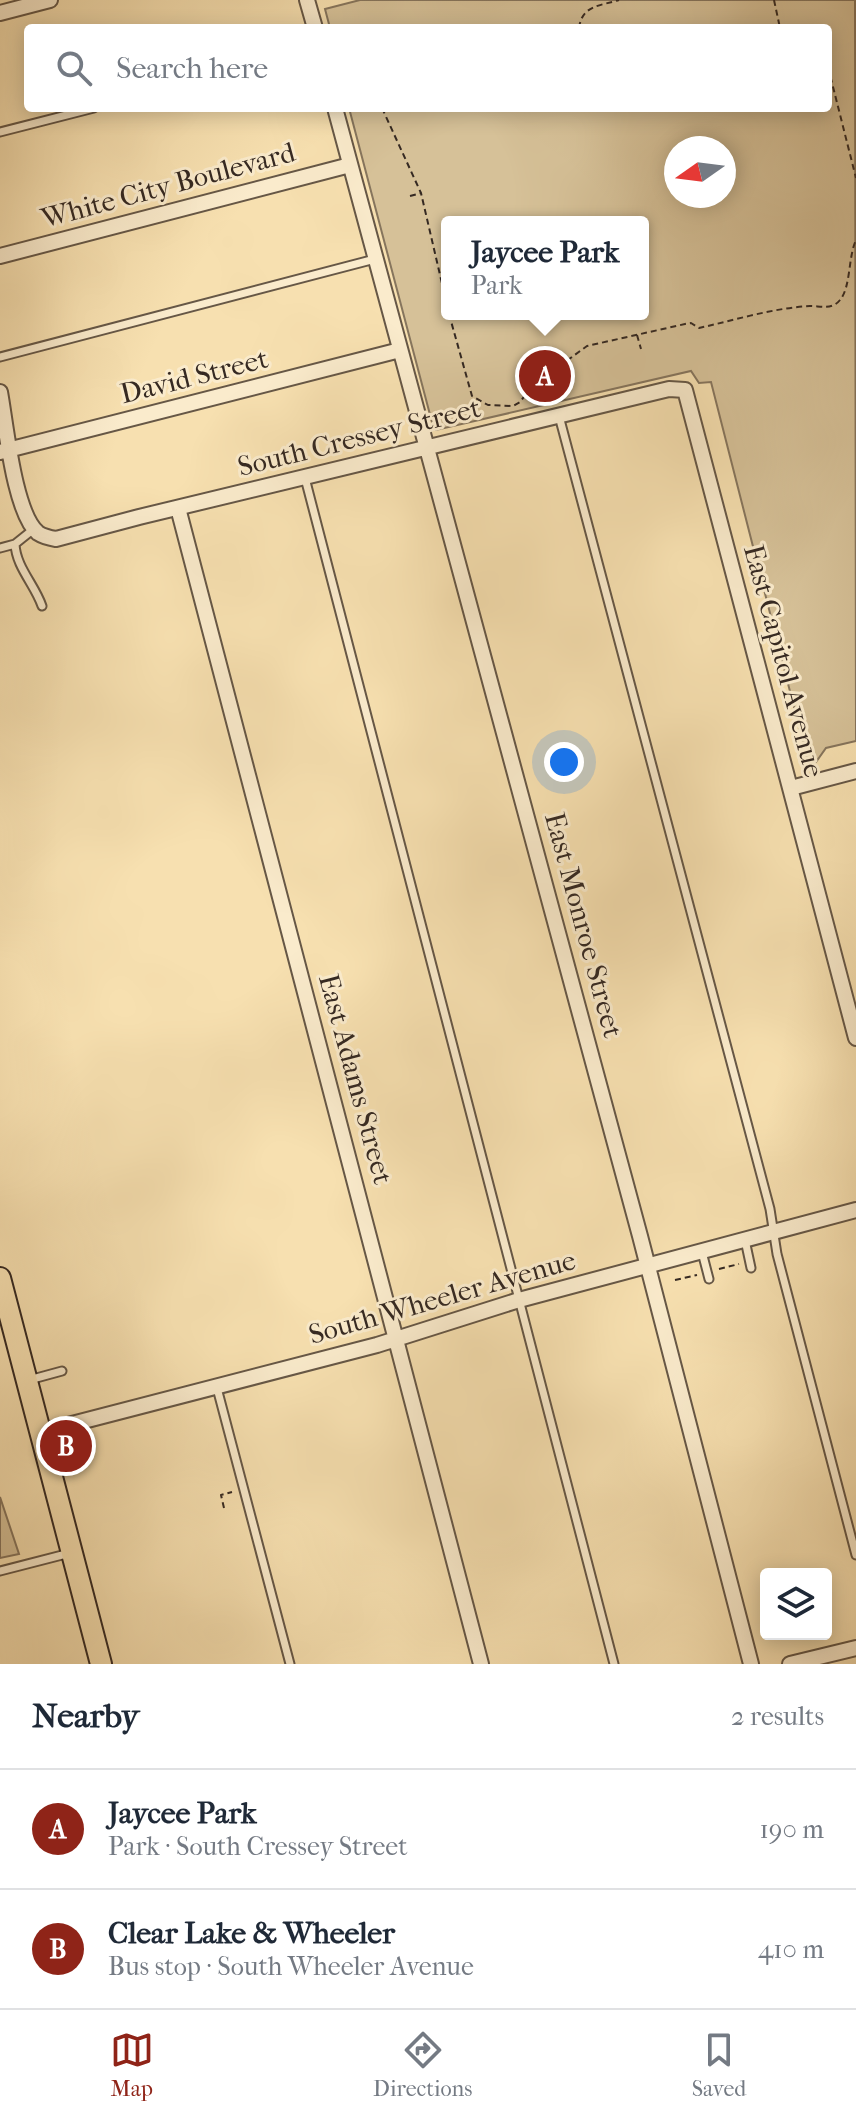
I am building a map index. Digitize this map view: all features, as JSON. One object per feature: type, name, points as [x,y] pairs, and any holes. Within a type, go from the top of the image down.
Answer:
[{"type":"main road","points":[[0,1278],[101,1664]]},
{"type":"street","points":[[0,13],[50,0]]},
{"type":"street","points":[[307,0],[314,24]]},
{"type":"street","name":"East Monroe Street","points":[[336,112],[648,1266],[751,1664]]},
{"type":"street","name":"White City Boulevard","points":[[0,256],[350,165]]},
{"type":"street","name":"David Street","points":[[5,451],[400,350]]},
{"type":"street","name":"South Cressey Street","points":[[41,533],[56,539],[72,536],[427,446],[669,389],[685,390]]},
{"type":"street","name":"East Capitol Avenue","points":[[685,390],[856,1038]]},
{"type":"street","points":[[0,392],[5,451],[27,516],[41,533]]},
{"type":"street","name":"East Adams Street","points":[[178,508],[481,1664]]},
{"type":"street","points":[[791,788],[856,771]]},
{"type":"street","name":"South Wheeler Avenue","points":[[41,1432],[397,1338],[519,1300],[856,1210]]},
{"type":"street","points":[[790,1664],[856,1648]]},
{"type":"lane","points":[[0,132],[78,112]]},
{"type":"lane","points":[[0,357],[375,259]]},
{"type":"lane","points":[[559,416],[775,1232],[777,1254],[856,1555]]},
{"type":"lane","points":[[305,477],[614,1664]]},
{"type":"lane","points":[[0,548],[41,533]]},
{"type":"lane","points":[[15,544],[15,554],[42,606]]},
{"type":"lane","points":[[745,1240],[750,1265]]},
{"type":"lane","points":[[702,1252],[708,1276]]},
{"type":"lane","points":[[27,1380],[62,1371]]},
{"type":"lane","points":[[216,1386],[290,1664]]},
{"type":"lane","points":[[0,1571],[72,1553]]},
{"type":"path","points":[[579,24],[585,11],[619,0]]},
{"type":"path","points":[[774,0],[779,24]]},
{"type":"path","points":[[832,83],[856,178]]},
{"type":"path","points":[[384,112],[421,193],[441,279]]},
{"type":"path","points":[[410,196],[421,193]]},
{"type":"path","points":[[451,320],[472,396],[482,403],[498,407],[517,405],[532,386],[587,346],[685,324],[691,323],[699,328],[791,308],[836,304],[845,291],[850,256],[856,240]]},
{"type":"path","points":[[636,334],[641,349]]},
{"type":"path","points":[[675,1280],[708,1276],[750,1265]]},
{"type":"path","points":[[224,1508],[221,1495],[237,1490]]},
{"type":"shaded area","points":[[360,0],[855,0],[856,741],[826,748],[816,762],[808,762],[711,382],[699,383],[691,371],[436,430],[350,112],[832,112],[832,24],[329,24],[325,9]]},
{"type":"shaded area","points":[[0,1497],[19,1554],[0,1558]]},
{"type":"place","name":"Jaycee Park","points":[[545,376]]},
{"type":"place","name":"Clear Lake & Wheeler","points":[[66,1446]]}]
